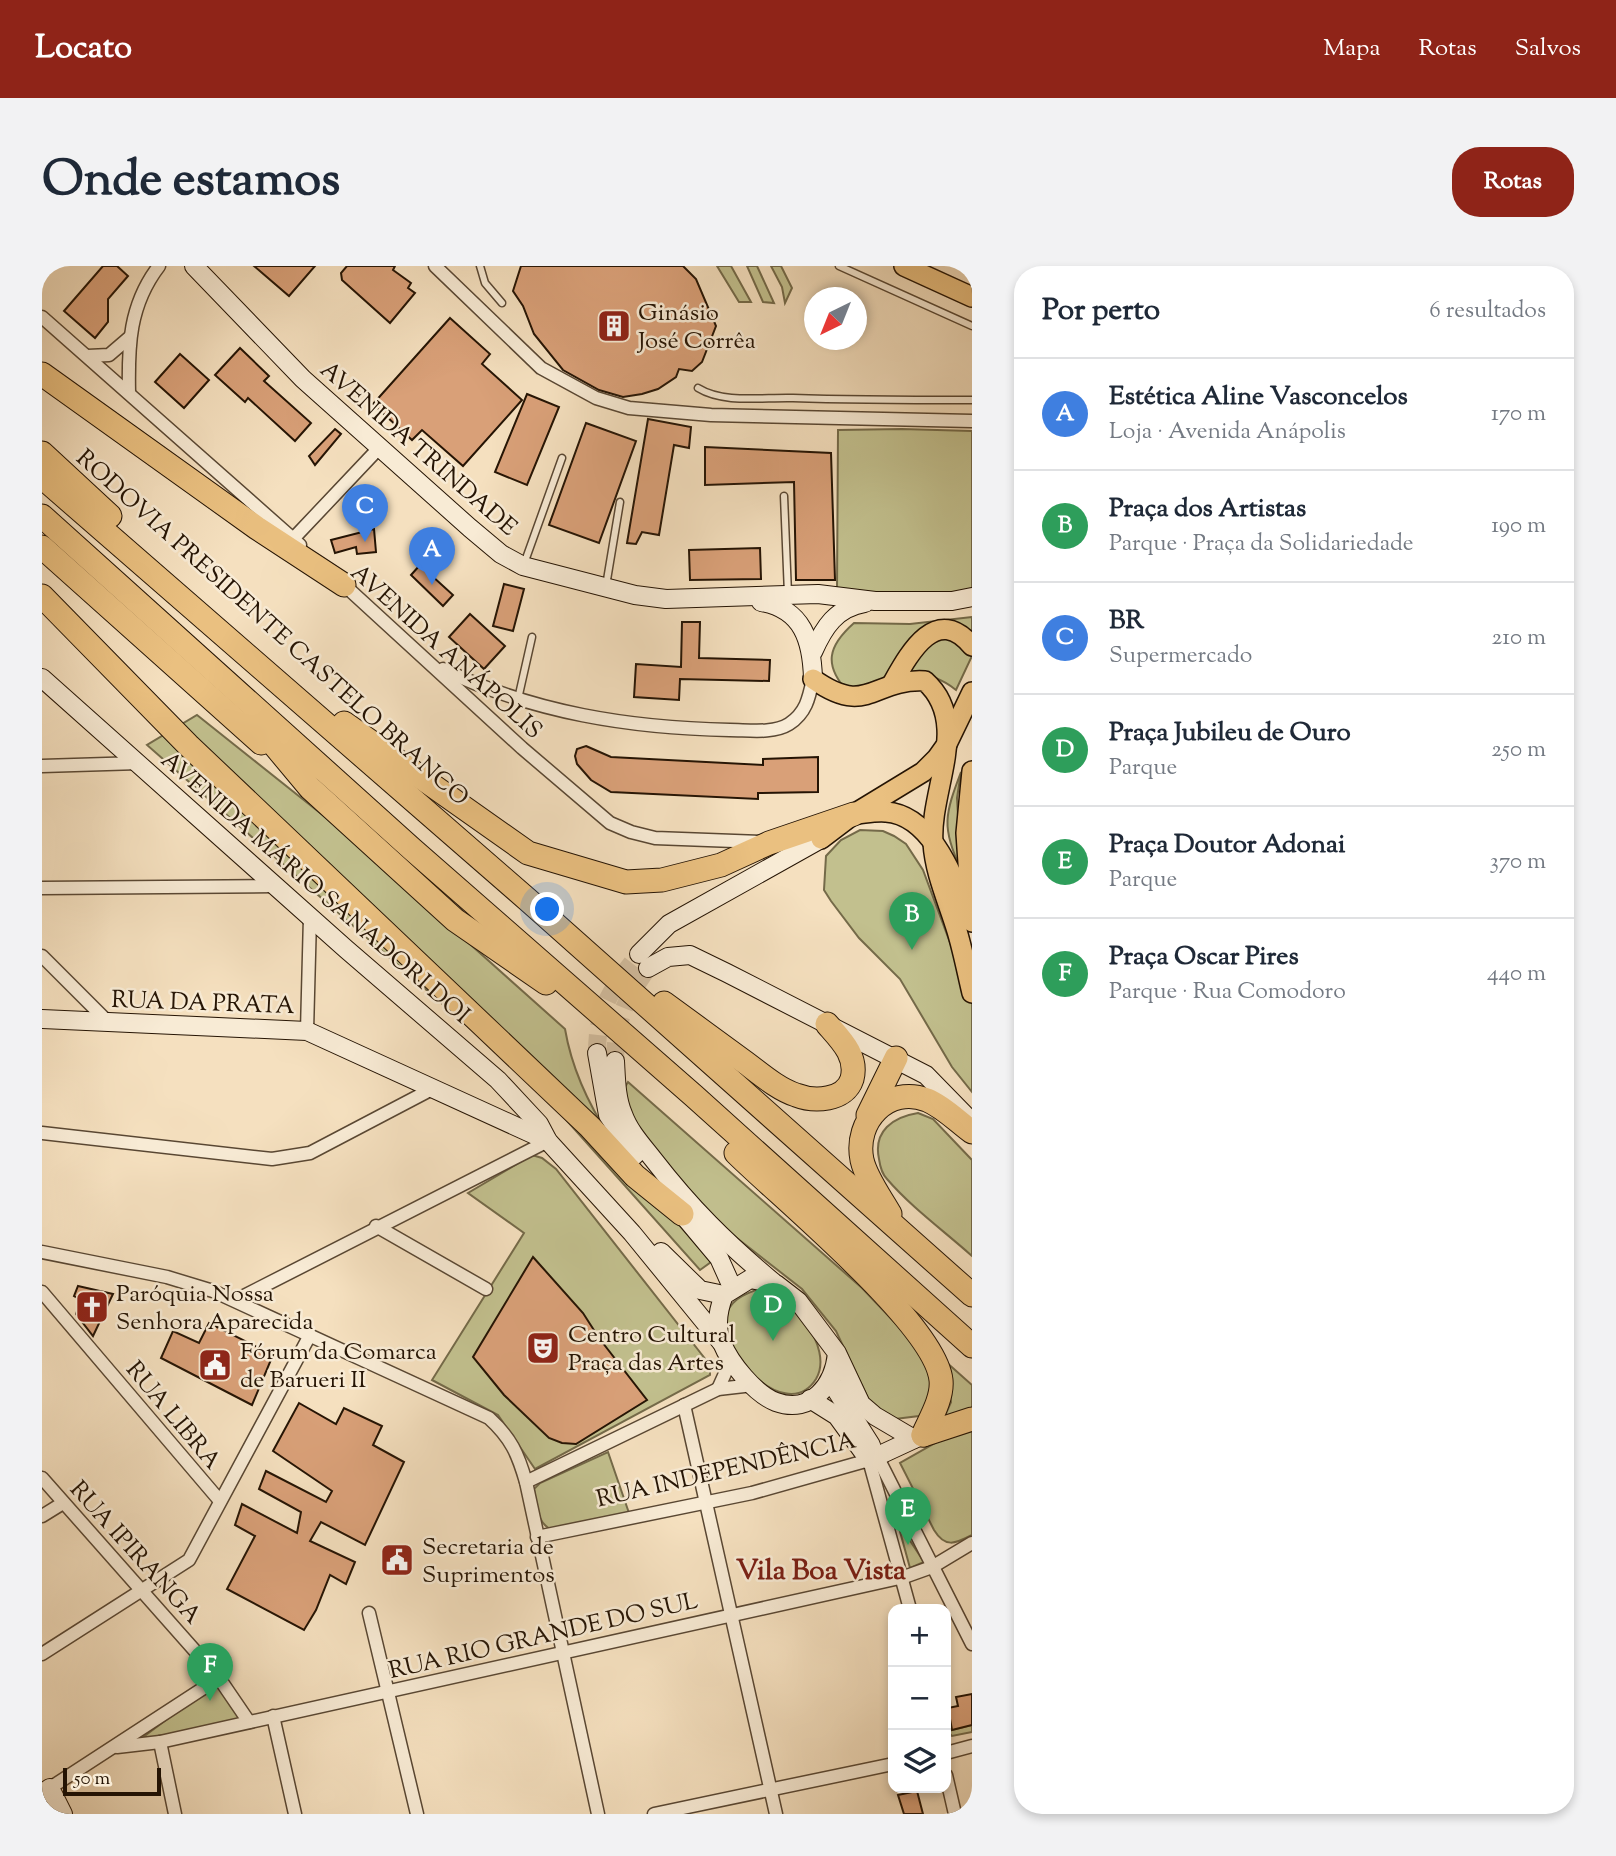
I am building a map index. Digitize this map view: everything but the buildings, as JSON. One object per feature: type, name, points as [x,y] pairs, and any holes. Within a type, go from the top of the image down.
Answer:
[{"type":"highway","points":[[42,374],[257,528],[344,585]]},
{"type":"highway","name":"RODOVIA PRESIDENTE CASTELO BRANCO","points":[[42,453],[353,729],[528,900]]},
{"type":"highway","name":"RODOVIA PRESIDENTE CASTELO BRANCO","points":[[42,477],[528,900],[972,1295]]},
{"type":"highway","points":[[42,516],[972,1346]]},
{"type":"highway","points":[[42,547],[455,920],[638,1047]]},
{"type":"highway","points":[[42,596],[188,746],[590,1127],[635,1176],[682,1213]]},
{"type":"highway","points":[[191,648],[310,788]]},
{"type":"highway","points":[[267,673],[353,729],[528,853],[595,875],[626,882],[662,880],[721,865],[769,843],[854,814]]},
{"type":"highway","points":[[528,900],[776,1085],[796,1095],[813,1099],[837,1096],[851,1083],[854,1064],[846,1046],[827,1024]]},
{"type":"highway","points":[[896,1058],[866,1121],[862,1161],[898,1229]]},
{"type":"highway","points":[[694,1096],[711,1128],[764,1181],[849,1256],[926,1346],[938,1367],[942,1382],[918,1437]]},
{"type":"highway","points":[[866,1121],[878,1107],[892,1098],[909,1096],[928,1101],[972,1132]]},
{"type":"highway","points":[[918,1437],[972,1419]]},
{"type":"main road","name":"AVENIDA TRINDADE","points":[[194,266],[303,379],[501,554],[523,566],[606,588],[666,599],[737,597]]},
{"type":"main road","points":[[904,266],[972,297]]},
{"type":"main road","points":[[737,597],[818,594],[875,601],[951,601],[972,597]]},
{"type":"main road","points":[[737,597],[775,604],[796,617],[813,652],[813,679],[834,692],[851,699],[892,684],[925,681],[935,690],[949,719],[932,839],[934,864],[957,932],[972,993]]},
{"type":"main road","points":[[813,652],[831,620],[857,604],[875,601]]},
{"type":"main road","points":[[892,684],[917,645],[930,634],[941,629],[952,631],[972,646]]},
{"type":"main road","name":"AVENIDA MÁRIO SANADORI DOI","points":[[42,678],[498,1080],[539,1125],[548,1141],[632,1233]]},
{"type":"main road","points":[[972,692],[947,744],[923,772],[769,871],[669,924],[644,961],[690,955],[896,1058],[926,1076],[972,1122]]},
{"type":"main road","points":[[972,771],[966,833],[972,915]]},
{"type":"main road","points":[[854,814],[887,811],[902,817],[932,839],[942,854],[972,922]]},
{"type":"main road","name":"RUA DA PRATA","points":[[42,1019],[307,1031],[548,1141]]},
{"type":"main road","points":[[597,1053],[608,1115],[621,1137],[719,1258],[728,1291],[717,1318],[721,1342]]},
{"type":"main road","points":[[615,1061],[618,1096],[623,1114],[634,1133],[703,1220],[798,1301],[836,1353],[861,1404],[875,1416],[918,1437]]},
{"type":"main road","points":[[482,1111],[496,1101],[498,1080]]},
{"type":"main road","points":[[632,1233],[662,1252],[700,1290],[728,1291],[750,1279],[776,1284]]},
{"type":"main road","points":[[632,1233],[753,1385],[777,1402],[793,1405],[810,1399],[831,1382]]},
{"type":"main road","points":[[836,1353],[831,1382],[874,1459]]},
{"type":"main road","points":[[810,1399],[837,1416],[874,1459]]},
{"type":"main road","name":"RUA INDEPENDÊNCIA","points":[[874,1459],[918,1437]]},
{"type":"main road","points":[[46,1791],[64,1814]]},
{"type":"street","points":[[129,393],[133,314],[140,294],[159,266]]},
{"type":"street","points":[[435,266],[541,368],[596,398],[629,408],[724,416],[972,421]]},
{"type":"street","name":"AVENIDA ANÁPOLIS","points":[[42,317],[610,823],[655,838],[769,843]]},
{"type":"street","points":[[88,356],[109,355],[130,337]]},
{"type":"street","points":[[293,539],[379,448]]},
{"type":"street","points":[[431,663],[473,684],[518,699],[623,724],[768,730],[786,726],[799,716],[808,704],[813,679]]},
{"type":"street","points":[[42,766],[139,763]]},
{"type":"street","points":[[42,888],[275,886]]},
{"type":"street","points":[[307,1031],[310,917]]},
{"type":"street","points":[[42,957],[109,1023]]},
{"type":"street","points":[[42,1133],[272,1159],[291,1157],[310,1153],[432,1089]]},
{"type":"street","points":[[236,1300],[376,1226],[548,1141]]},
{"type":"street","points":[[376,1226],[486,1289]]},
{"type":"street","points":[[42,1252],[167,1277],[236,1300],[489,1418],[517,1451],[526,1482],[598,1814]]},
{"type":"street","name":"RUA LIBRA","points":[[42,1292],[220,1501]]},
{"type":"street","points":[[42,1654],[188,1560],[310,1335]]},
{"type":"street","points":[[718,1389],[732,1358]]},
{"type":"street","points":[[526,1482],[718,1389],[753,1385]]},
{"type":"street","points":[[684,1405],[776,1814]]},
{"type":"street","points":[[874,1459],[972,1644]]},
{"type":"street","points":[[874,1459],[910,1604]]},
{"type":"street","name":"RUA INDEPENDÊNCIA","points":[[537,1537],[707,1502],[874,1459]]},
{"type":"street","name":"RUA IPIRANGA","points":[[42,1478],[219,1678],[249,1722]]},
{"type":"street","points":[[42,1516],[63,1503]]},
{"type":"street","name":"RUA RIO GRANDE DO SUL","points":[[117,1747],[160,1742],[904,1577],[932,1567],[972,1544]]},
{"type":"street","points":[[369,1613],[417,1814]]},
{"type":"street","points":[[46,1791],[219,1678]]},
{"type":"street","points":[[273,1717],[295,1814]]},
{"type":"street","points":[[160,1742],[175,1814]]},
{"type":"street","points":[[951,1751],[972,1745]]},
{"type":"street","points":[[654,1814],[888,1765]]},
{"type":"street","points":[[950,1793],[955,1814]]},
{"type":"lane","points":[[480,266],[485,283],[502,303]]},
{"type":"lane","points":[[839,266],[972,326]]},
{"type":"lane","points":[[856,274],[860,266]]},
{"type":"lane","points":[[698,388],[715,396],[727,397],[833,401],[972,400]]},
{"type":"lane","points":[[523,566],[562,458]]},
{"type":"lane","points":[[784,496],[788,596]]},
{"type":"lane","points":[[606,588],[620,502]]},
{"type":"lane","points":[[518,699],[532,637]]},
{"type":"shaded area","points":[[717,266],[731,266],[751,302],[739,302]]},
{"type":"shaded area","points":[[747,266],[757,266],[774,303],[763,302]]},
{"type":"shaded area","points":[[771,266],[781,266],[792,288],[785,303],[782,287]]},
{"type":"shaded area","points":[[838,430],[972,431],[972,591],[941,597],[837,591]]},
{"type":"shaded area","points":[[972,617],[972,656],[956,690],[942,681],[916,674],[890,678],[848,692],[835,673],[832,664],[834,648],[854,623],[910,624]]},
{"type":"shaded area","points":[[197,715],[349,836],[565,1029],[573,1063],[603,1126],[643,1182],[711,1262],[700,1270],[536,1086],[147,745]]},
{"type":"shaded area","points":[[961,772],[957,798],[961,869],[950,842],[947,821],[951,799]]},
{"type":"shaded area","points":[[860,830],[883,831],[894,836],[906,844],[923,870],[972,1002],[972,1092],[952,1067],[900,979],[859,938],[824,890],[826,856],[841,840]]},
{"type":"shaded area","points":[[628,1082],[862,1288],[918,1347],[933,1380],[933,1399],[919,1416],[895,1419],[874,1411],[836,1331],[802,1289],[733,1235],[691,1194],[629,1116],[625,1087]]},
{"type":"shaded area","points":[[918,1113],[933,1119],[972,1160],[972,1256],[906,1199],[885,1177],[882,1170],[878,1149],[882,1133],[893,1122]]},
{"type":"shaded area","points":[[532,1155],[542,1158],[556,1169],[710,1365],[710,1375],[535,1469],[498,1415],[432,1380],[524,1233],[468,1193]]},
{"type":"shaded area","points":[[756,1290],[782,1300],[806,1323],[814,1337],[820,1366],[816,1379],[802,1392],[785,1393],[768,1386],[751,1372],[737,1355],[728,1336],[726,1318],[733,1303]]},
{"type":"shaded area","points":[[945,1361],[972,1385],[972,1411],[944,1418],[951,1402]]},
{"type":"shaded area","points":[[972,1427],[972,1535],[960,1541],[946,1542],[934,1530],[900,1463],[960,1429]]},
{"type":"shaded area","points":[[608,1452],[629,1513],[554,1531],[548,1528],[538,1514],[534,1489],[540,1483]]},
{"type":"shaded area","points":[[901,1527],[924,1562],[910,1568],[899,1528]]},
{"type":"shaded area","points":[[215,1683],[243,1718],[138,1741]]},
{"type":"shaded area","points":[[972,1725],[972,1732],[952,1736],[951,1726],[952,1730]]},
{"type":"tunnel","points":[[597,1053],[603,1010],[621,977],[639,954]]},
{"type":"tunnel","points":[[615,1061],[617,1034],[623,1012],[648,968]]},
{"type":"place","name":"Ginásio José Corrêa","points":[[614,326]]},
{"type":"place","name":"BR","points":[[365,542]]},
{"type":"place","name":"Estética Aline Vasconcelos","points":[[432,585]]},
{"type":"place","name":"Praça dos Artistas","points":[[912,950]]},
{"type":"place","name":"Paróquia Nossa Senhora Aparecida","points":[[92,1307]]},
{"type":"place","name":"Praça Jubileu de Ouro","points":[[773,1341]]},
{"type":"place","name":"Centro Cultural Praça das Artes","points":[[543,1348]]},
{"type":"place","name":"Fórum da Comarca de Barueri II","points":[[215,1365]]},
{"type":"place","name":"Praça Doutor Adonai","points":[[908,1545]]},
{"type":"place","name":"Secretaria de Suprimentos","points":[[397,1560]]},
{"type":"place","name":"Praça Oscar Pires","points":[[210,1701]]},
{"type":"district","name":"Vila Boa Vista","points":[[821,1569]]}]
